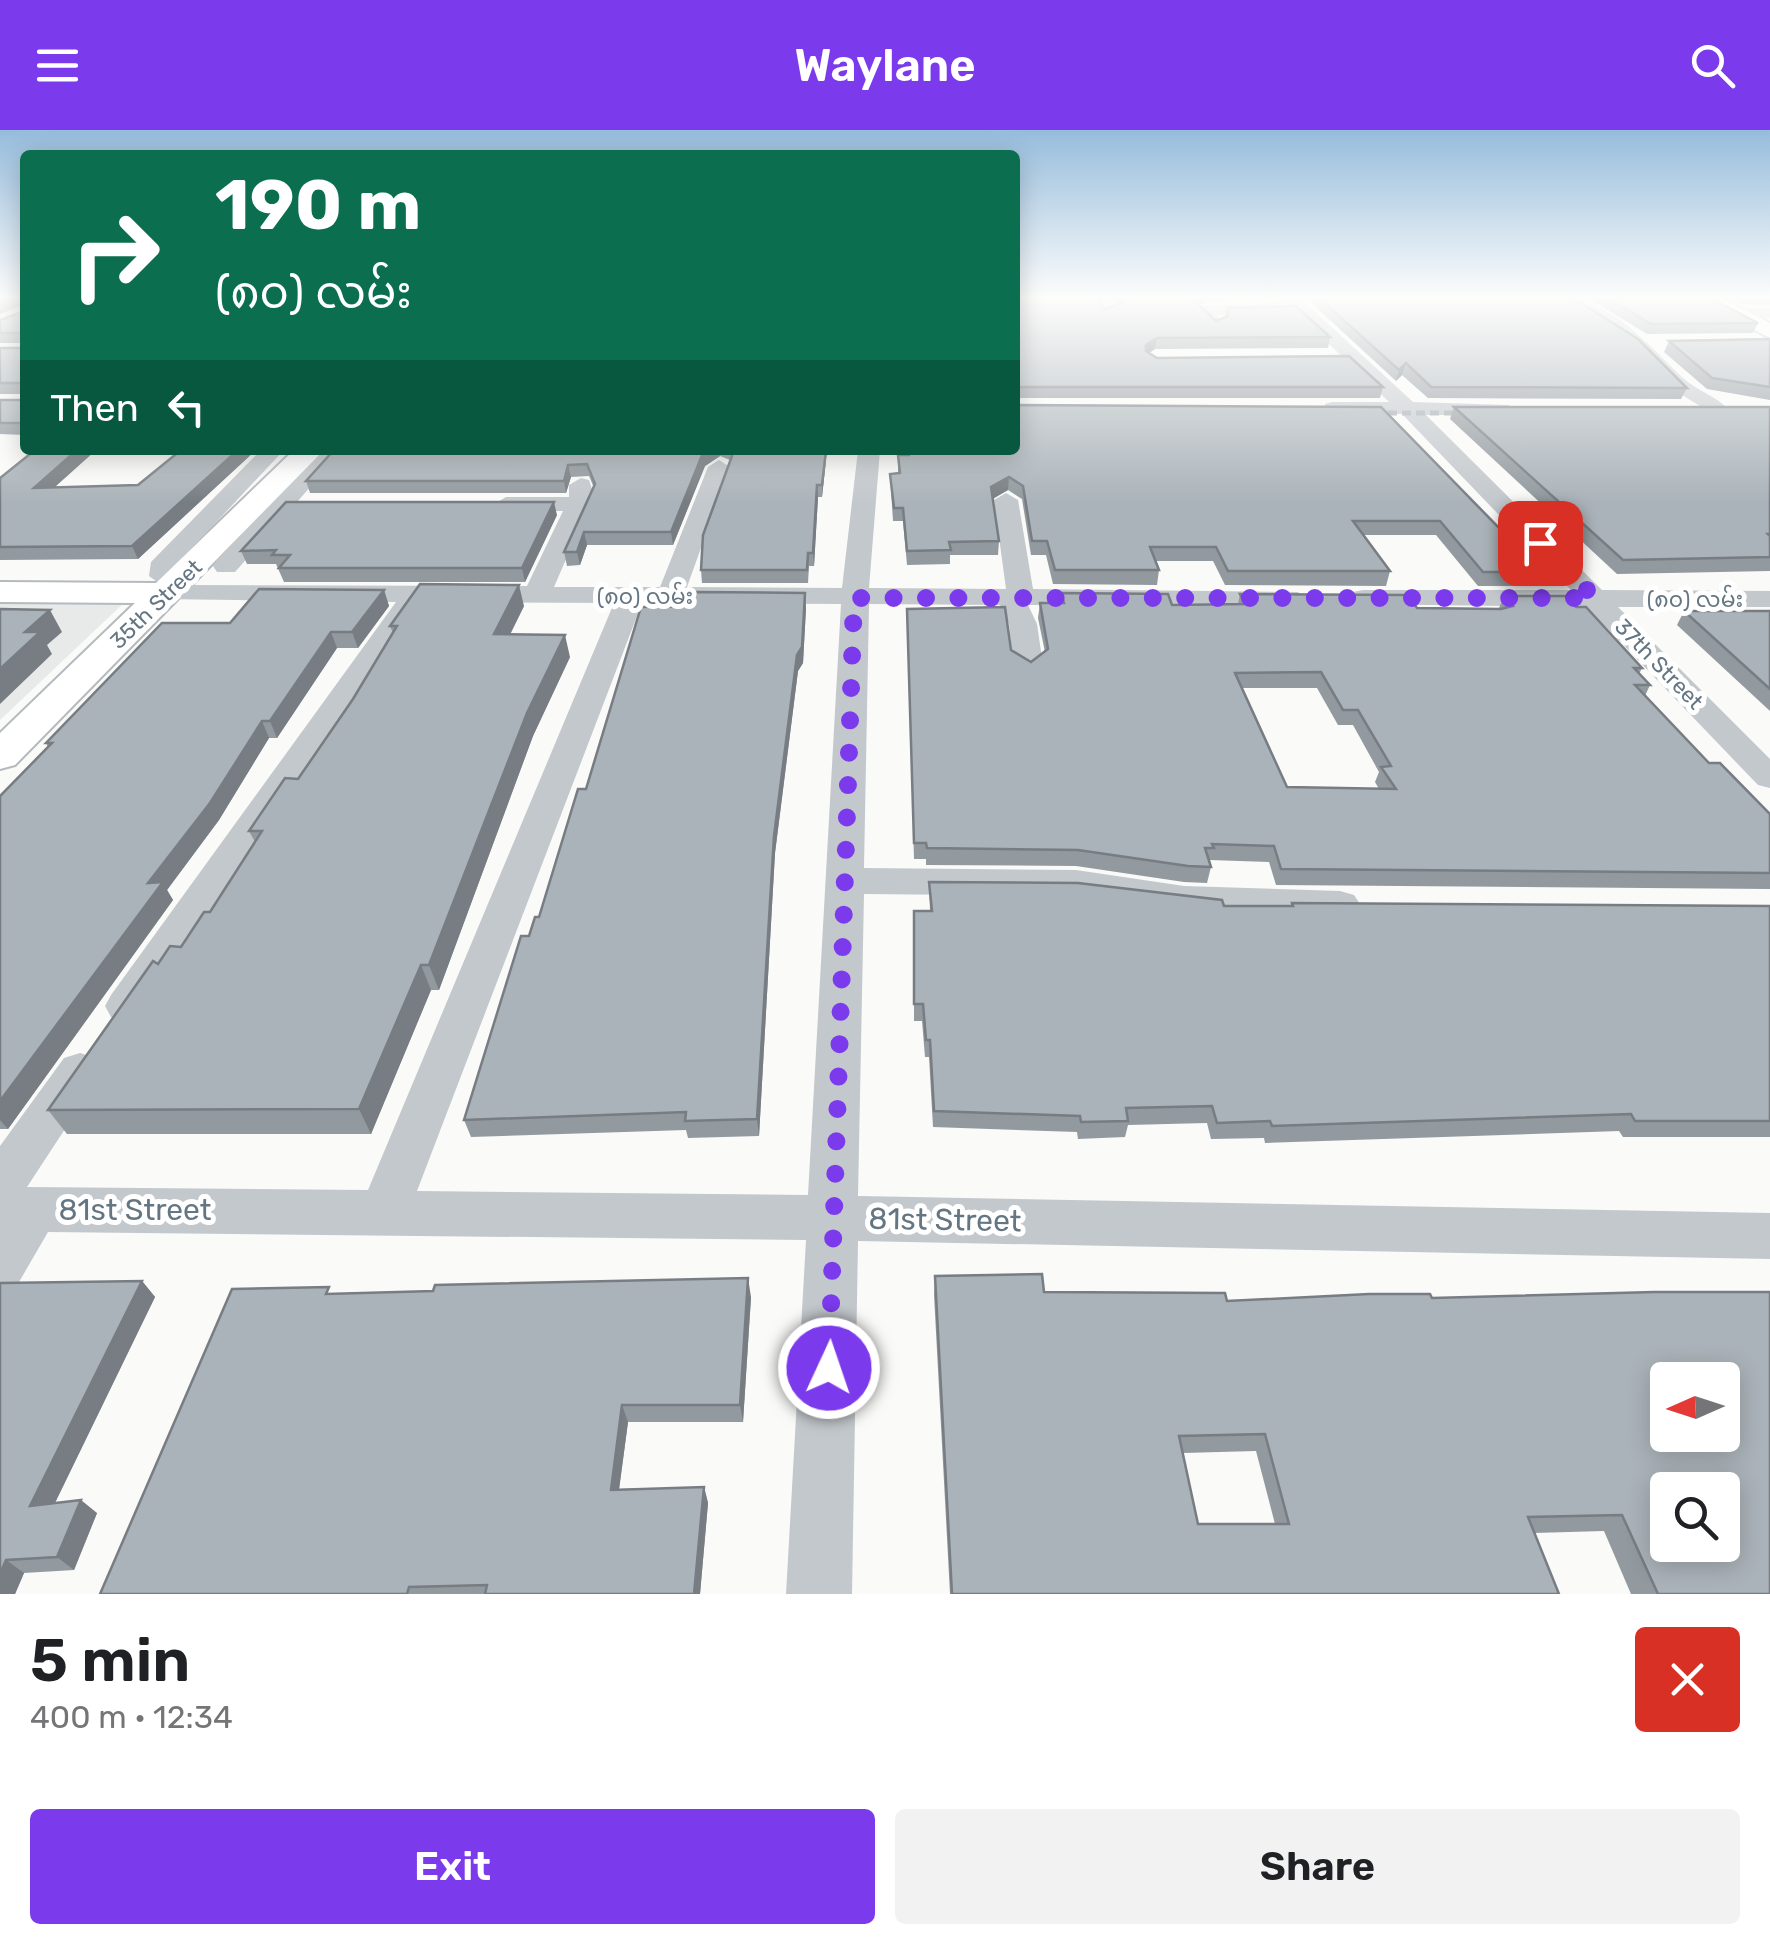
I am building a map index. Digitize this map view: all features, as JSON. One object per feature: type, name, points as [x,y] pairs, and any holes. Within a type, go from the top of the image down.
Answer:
[{"type":"main road","name":"35th Street","points":[[0,756],[305,455]]},
{"type":"main road","name":"(၈၀) လမ်း","points":[[0,592],[178,583]]},
{"type":"main road","points":[[48,592],[82,634],[79,680]]},
{"type":"street","name":"37th Street","points":[[1353,366],[1428,429],[1770,778]]},
{"type":"street","points":[[1666,366],[1678,384],[1724,418],[1679,409]]},
{"type":"street","points":[[1308,408],[1405,408],[1522,418],[1392,432]]},
{"type":"street","points":[[178,583],[162,576],[164,562],[268,455]]},
{"type":"street","points":[[226,566],[328,455]]},
{"type":"street","points":[[819,1594],[836,1218],[854,598],[868,455]]},
{"type":"street","points":[[670,595],[719,466]]},
{"type":"street","points":[[480,504],[577,493],[536,596]]},
{"type":"street","points":[[1006,500],[1016,598],[1028,665]]},
{"type":"street","points":[[284,504],[323,504]]},
{"type":"street","name":"(၈၀) လမ်း","points":[[178,583],[415,595],[1770,599]]},
{"type":"street","points":[[0,1264],[11,1201],[415,595]]},
{"type":"street","points":[[384,1212],[631,596]]},
{"type":"street","points":[[844,881],[1076,882],[1184,899],[1376,904]]},
{"type":"street","name":"81st Street","points":[[11,1201],[384,1212],[1770,1236]]},
{"type":"shaded area","points":[[127,600],[0,720],[0,601]]},
{"type":"building","points":[[0,366],[20,366],[20,383],[0,383]]},
{"type":"building","points":[[1020,366],[1360,366],[1383,387],[1020,387]]},
{"type":"building","points":[[1409,366],[1665,366],[1687,388],[1431,387]]},
{"type":"building","points":[[1698,366],[1770,366],[1770,387],[1712,378]]},
{"type":"building","points":[[0,400],[20,400],[20,423],[0,423]]},
{"type":"building","points":[[1020,405],[1381,407],[1542,572],[1483,572],[1440,521],[1353,521],[1390,571],[1228,571],[1216,547],[1150,547],[1159,570],[1055,570],[1047,541],[1032,541],[1023,486],[1009,477],[991,487],[999,541],[949,542],[951,550],[907,551],[903,508],[894,508],[890,474],[900,473],[898,455],[1020,455]]},
{"type":"building","points":[[1454,407],[1770,407],[1770,557],[1623,560]]},
{"type":"building","points":[[29,455],[71,455],[34,488],[138,485],[175,455],[232,455],[132,546],[0,547],[0,478]]},
{"type":"building","points":[[329,455],[702,455],[671,532],[584,532],[577,552],[564,552],[595,484],[587,464],[568,465],[564,481],[306,481]]},
{"type":"building","points":[[825,455],[822,485],[817,485],[813,553],[808,553],[807,570],[701,570],[703,535],[732,456]]},
{"type":"building","points":[[286,502],[554,502],[522,568],[279,568],[290,555],[272,555],[276,550],[241,551]]},
{"type":"building","points":[[420,584],[519,585],[494,634],[565,635],[527,713],[429,965],[421,965],[359,1109],[48,1110],[153,961],[158,964],[170,946],[181,947],[204,912],[210,912],[262,831],[249,831],[285,778],[298,779],[353,699],[397,626],[390,626]]},
{"type":"building","points":[[259,589],[384,590],[352,632],[331,632],[270,721],[262,721],[210,803],[148,883],[163,882],[0,1101],[0,796],[162,623],[230,623]]},
{"type":"building","points":[[696,592],[805,593],[802,647],[797,655],[774,836],[757,1119],[685,1121],[686,1112],[464,1120],[521,936],[529,936],[535,917],[539,917],[578,789],[586,789],[641,607],[693,606]]},
{"type":"building","points":[[1061,593],[1168,594],[1172,605],[1245,604],[1240,594],[1408,595],[1417,608],[1501,609],[1513,606],[1504,596],[1565,596],[1576,607],[1586,607],[1642,668],[1634,668],[1650,685],[1635,685],[1709,763],[1720,763],[1770,814],[1770,873],[1281,869],[1274,846],[1212,844],[1214,848],[1205,848],[1211,867],[1078,850],[927,848],[926,843],[914,843],[907,609],[1005,607],[1011,650],[1031,662],[1048,649],[1040,603],[1064,603]],"holes":[[[1321,672],[1343,710],[1358,710],[1391,766],[1381,767],[1396,789],[1287,787],[1235,673]]]},
{"type":"building","points":[[0,609],[50,610],[25,632],[40,632],[0,669]]},
{"type":"building","points":[[1684,611],[1770,611],[1770,689]]},
{"type":"building","points":[[929,882],[1078,883],[1222,900],[1224,906],[1293,906],[1292,903],[1770,906],[1770,1121],[1635,1121],[1631,1114],[1272,1126],[1270,1121],[1217,1123],[1212,1106],[1126,1108],[1128,1121],[1081,1122],[1080,1116],[934,1111],[930,1040],[926,1040],[923,1004],[914,1004],[914,911],[932,911]]},
{"type":"building","points":[[1042,1274],[1044,1292],[1225,1293],[1227,1301],[1369,1294],[1430,1294],[1432,1298],[1770,1292],[1770,1594],[1658,1594],[1622,1515],[1528,1517],[1559,1594],[952,1594],[935,1276]],"holes":[[[1265,1434],[1289,1524],[1198,1524],[1179,1436]]]},
{"type":"building","points":[[748,1278],[740,1405],[622,1405],[611,1490],[704,1487],[694,1594],[485,1594],[487,1585],[409,1587],[407,1594],[100,1594],[232,1289],[329,1287],[326,1294],[433,1291],[435,1285]]},
{"type":"building","points":[[142,1281],[30,1506],[81,1500],[57,1557],[6,1560],[0,1574],[0,1283]]},
{"type":"railway","points":[[1360,413],[1480,413]]},
{"type":"route","points":[[829,1368],[854,598],[1595,598],[1540,543]]}]
